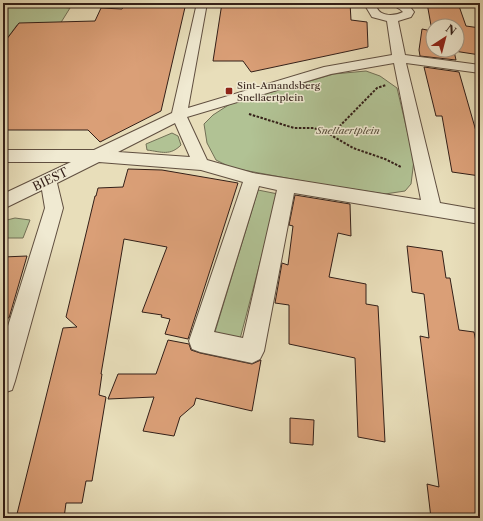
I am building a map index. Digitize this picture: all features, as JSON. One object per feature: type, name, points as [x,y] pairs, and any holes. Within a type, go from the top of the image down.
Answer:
[{"type":"street","points":[[201,164],[179,115],[202,3]]},
{"type":"street","points":[[376,3],[371,6],[375,14],[392,18],[401,18],[407,15],[409,12],[404,6],[396,3]]},
{"type":"street","points":[[392,18],[399,58],[432,208]]},
{"type":"street","name":"BIEST","points":[[3,202],[179,115],[329,70],[399,58],[480,69]]},
{"type":"street","points":[[3,156],[98,156],[201,164],[253,178],[288,185],[480,217]]},
{"type":"street","points":[[253,178],[200,341],[252,351],[288,185]]},
{"type":"street","points":[[3,381],[54,208],[48,179]]},
{"type":"path","points":[[331,135],[377,88],[404,81]]},
{"type":"path","points":[[218,104],[294,128],[314,128],[331,135],[353,148],[424,174]]},
{"type":"green space","points":[[3,4],[33,4],[70,8],[60,24],[17,25],[3,44]]},
{"type":"green space","name":"Snellaertplein","points":[[366,71],[380,76],[397,88],[414,160],[411,184],[405,191],[385,194],[232,168],[216,160],[207,143],[204,124],[213,115],[230,104],[334,74]]},
{"type":"green space","points":[[172,133],[178,136],[181,145],[173,151],[161,152],[147,150],[146,144]]},
{"type":"green space","points":[[258,190],[278,194],[240,339],[215,332]]},
{"type":"green space","points":[[15,218],[30,220],[23,238],[3,238],[3,221]]},
{"type":"building","points":[[147,3],[186,3],[161,111],[100,142],[88,130],[3,130],[3,44],[19,23],[95,21],[101,8],[122,9],[124,6],[146,6]]},
{"type":"building","points":[[222,3],[350,3],[351,20],[367,22],[368,47],[251,72],[243,61],[213,61]]},
{"type":"building","points":[[427,3],[452,3],[452,5],[459,6],[463,18],[430,18]]},
{"type":"building","points":[[465,23],[466,26],[480,28],[480,55],[465,53]]},
{"type":"building","points":[[422,29],[425,30],[425,57],[420,56],[419,50]]},
{"type":"building","points":[[438,58],[456,58],[456,60]]},
{"type":"building","points":[[424,67],[459,72],[480,145],[480,176],[452,172],[442,116],[436,116]]},
{"type":"building","points":[[128,169],[162,170],[238,183],[188,339],[165,334],[170,319],[161,317],[162,315],[142,312],[167,247],[124,239],[101,374],[99,395],[106,397],[92,481],[86,481],[82,503],[66,503],[64,518],[16,518],[63,328],[77,327],[66,317],[95,196],[98,188],[123,187]]},
{"type":"building","points":[[295,195],[350,204],[351,236],[338,233],[329,277],[366,284],[366,304],[378,306],[385,442],[358,437],[355,358],[289,344],[289,305],[275,303],[282,263],[288,265],[293,226],[289,225]]},
{"type":"building","points":[[407,246],[442,251],[446,278],[450,278],[459,330],[474,332],[480,361],[480,518],[431,518],[427,484],[439,487],[420,336],[429,338],[424,294],[412,292]]},
{"type":"building","points":[[27,256],[9,318],[3,317],[3,257]]},
{"type":"building","points":[[168,340],[189,344],[191,350],[200,353],[252,364],[261,360],[252,411],[196,398],[194,405],[180,417],[174,436],[143,431],[154,397],[108,399],[118,374],[156,374]]},
{"type":"building","points":[[290,418],[314,420],[313,445],[290,443]]},
{"type":"place","name":"Sint-Amandsberg Snellaertplein","points":[[229,91]]}]
